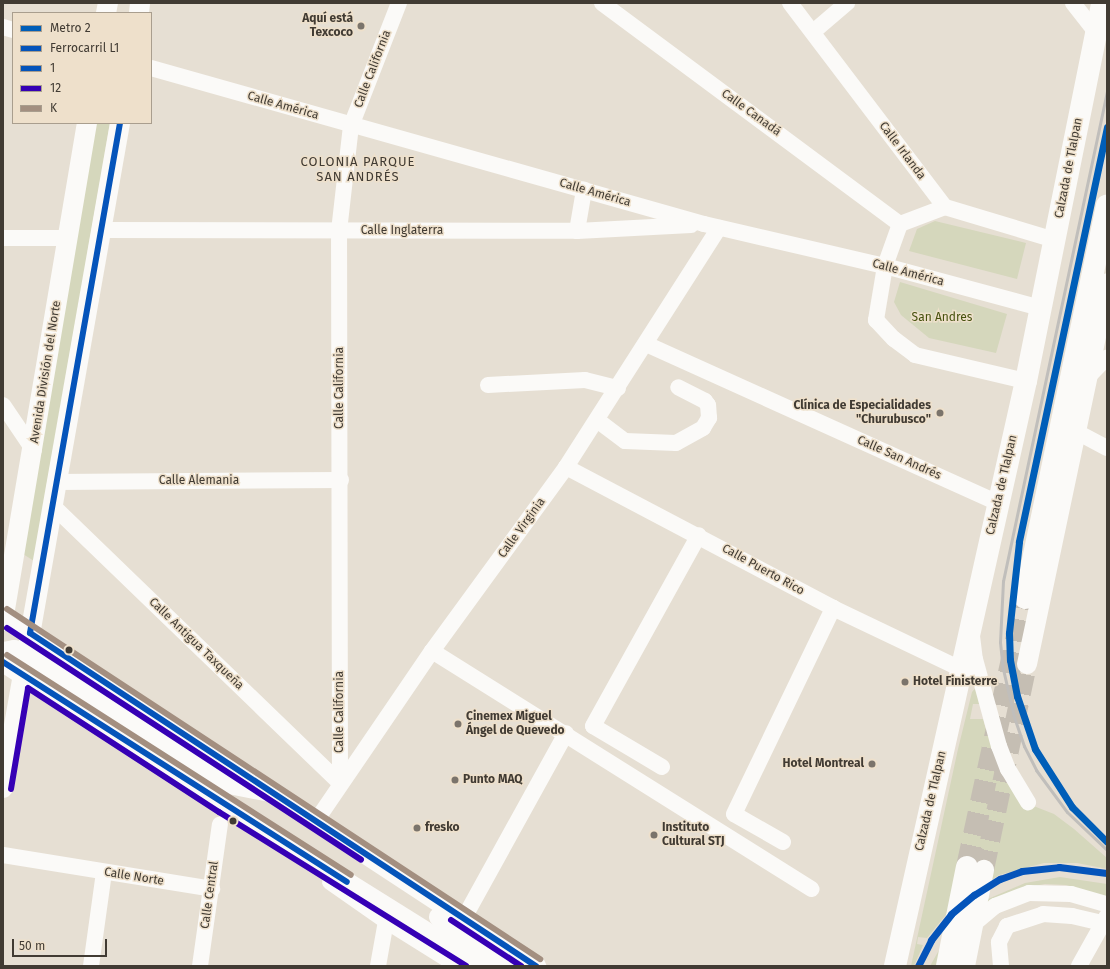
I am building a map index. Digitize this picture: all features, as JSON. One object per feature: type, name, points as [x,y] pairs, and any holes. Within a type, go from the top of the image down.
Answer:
[{"type":"highway","name":"Calzada de Tlalpan","points":[[894,964],[1026,381],[1102,3]]},
{"type":"highway","points":[[1025,598],[1107,205]]},
{"type":"highway","points":[[947,966],[976,869]]},
{"type":"main road","name":"Avenida División del Norte","points":[[3,618],[34,451],[87,124]]},
{"type":"main road","points":[[3,788],[120,124]]},
{"type":"main road","points":[[1027,664],[1107,283]]},
{"type":"main road","points":[[3,618],[30,633],[536,966]]},
{"type":"main road","points":[[3,639],[15,642],[26,639],[30,633]]},
{"type":"main road","points":[[3,652],[14,650],[27,653],[213,777],[235,785],[273,792]]},
{"type":"main road","points":[[3,662],[481,966]]},
{"type":"main road","points":[[353,845],[406,893],[509,966]]},
{"type":"main road","points":[[965,966],[970,944],[976,869]]},
{"type":"main road","points":[[970,944],[974,966]]},
{"type":"street","name":"Calle Canadá","points":[[602,3],[900,224]]},
{"type":"street","name":"Calle Irlanda","points":[[790,3],[945,207]]},
{"type":"street","points":[[813,32],[847,3]]},
{"type":"street","points":[[1073,3],[1096,32]]},
{"type":"street","name":"Calle California","points":[[340,783],[341,480],[339,231],[351,126],[397,4]]},
{"type":"street","name":"Calle América","points":[[152,68],[351,126],[704,224],[885,266],[1041,308]]},
{"type":"street","points":[[577,231],[584,190]]},
{"type":"street","points":[[1026,381],[915,355],[894,339],[876,320],[885,266],[900,224],[945,207],[1055,240]]},
{"type":"street","name":"Calle Inglaterra","points":[[101,230],[577,231],[704,224]]},
{"type":"street","name":"Calle Virginia","points":[[316,821],[340,783],[432,651],[566,467],[618,388],[719,228]]},
{"type":"street","points":[[3,238],[68,238]]},
{"type":"street","name":"Calle San Andrés","points":[[646,344],[998,503]]},
{"type":"street","points":[[1086,379],[1107,357]]},
{"type":"street","points":[[488,385],[585,380],[618,388]]},
{"type":"street","points":[[597,420],[625,441],[676,443],[703,428],[709,418],[708,405],[705,401],[678,387]]},
{"type":"street","points":[[3,405],[34,451]]},
{"type":"street","points":[[1075,431],[1107,448]]},
{"type":"street","name":"Calle Puerto Rico","points":[[566,467],[699,535],[833,608],[961,669]]},
{"type":"street","name":"Calle Alemania","points":[[56,482],[341,480]]},
{"type":"street","name":"Calle Antigua Taxqueña","points":[[52,505],[340,783]]},
{"type":"street","points":[[662,767],[593,726],[699,535]]},
{"type":"street","points":[[783,842],[734,814],[833,608]]},
{"type":"street","points":[[971,627],[975,659],[991,720],[1008,769],[1028,802]]},
{"type":"street","points":[[432,651],[566,733],[812,889]]},
{"type":"street","points":[[464,918],[566,733]]},
{"type":"street","name":"Calle Central","points":[[200,966],[220,824]]},
{"type":"street","name":"Calle Norte","points":[[3,854],[212,889]]},
{"type":"street","points":[[309,858],[325,878],[386,921],[458,966]]},
{"type":"street","points":[[90,966],[104,872]]},
{"type":"street","points":[[941,966],[965,932],[989,910],[1023,895],[1049,892],[1071,894],[1107,904]]},
{"type":"street","points":[[1001,966],[999,942],[1007,926],[1043,914],[1105,920],[1080,966]]},
{"type":"street","points":[[378,966],[386,921]]},
{"type":"green space","points":[[94,124],[110,124],[34,561],[23,554]]},
{"type":"green space","points":[[935,221],[1026,243],[1017,279],[909,251],[917,229]]},
{"type":"green space","name":"San Andres","points":[[900,282],[1007,314],[996,353],[929,338],[901,315],[894,302]]},
{"type":"green space","points":[[977,686],[979,704],[973,704],[970,719],[983,719],[987,733],[1031,805],[1054,814],[1074,829],[1107,858],[1107,869],[1077,863],[1044,863],[999,875],[953,906],[927,938],[918,937],[917,944],[923,945],[914,966],[911,966],[958,749],[972,692]]},
{"type":"green space","points":[[1060,877],[1107,884],[1107,897],[1066,885],[1045,884],[1023,888],[935,966],[930,966],[947,936],[988,899],[1025,883]]},
{"type":"tunnel","points":[[967,867],[1025,598]]},
{"type":"tunnel","points":[[984,870],[1027,664]]},
{"type":"railway","points":[[1107,91],[1003,581],[1000,642],[1003,669],[1014,717],[1024,746],[1036,770],[1067,812],[1107,850]]},
{"type":"metro line","name":"2","points":[[1107,127],[1019,542],[1009,633],[1010,660],[1017,696],[1035,749],[1072,807],[1107,842]]},
{"type":"rail line","name":"L1","points":[[918,966],[931,940],[951,914],[974,895],[1000,879],[1022,871],[1059,867],[1107,873]]},
{"type":"transit line","name":"1","points":[[120,124],[30,633],[536,966]]},
{"type":"transit line","name":"K","points":[[7,609],[540,959]]},
{"type":"transit line","name":"12","points":[[7,628],[361,860]]},
{"type":"transit line","name":"K","points":[[7,655],[351,875]]},
{"type":"transit line","name":"1","points":[[3,662],[347,882]]},
{"type":"transit line","name":"12","points":[[11,789],[28,688],[219,812],[466,966]]},
{"type":"transit line","name":"12","points":[[451,920],[521,966]]},
{"type":"place","name":"Aquí está Texcoco","points":[[361,26]]},
{"type":"place","name":"Clínica de Especialidades \"Churubusco\"","points":[[940,413]]},
{"type":"place","name":"Hotel Finisterre","points":[[905,682]]},
{"type":"place","name":"Cinemex Miguel Ángel de Quevedo","points":[[458,724]]},
{"type":"place","name":"Hotel Montreal","points":[[872,764]]},
{"type":"place","name":"Punto MAQ","points":[[455,780]]},
{"type":"place","name":"fresko","points":[[417,828]]},
{"type":"place","name":"Instituto Cultural STJ","points":[[654,835]]},
{"type":"district","name":"COLONIA PARQUE SAN ANDRÉS","points":[[358,170]]}]
